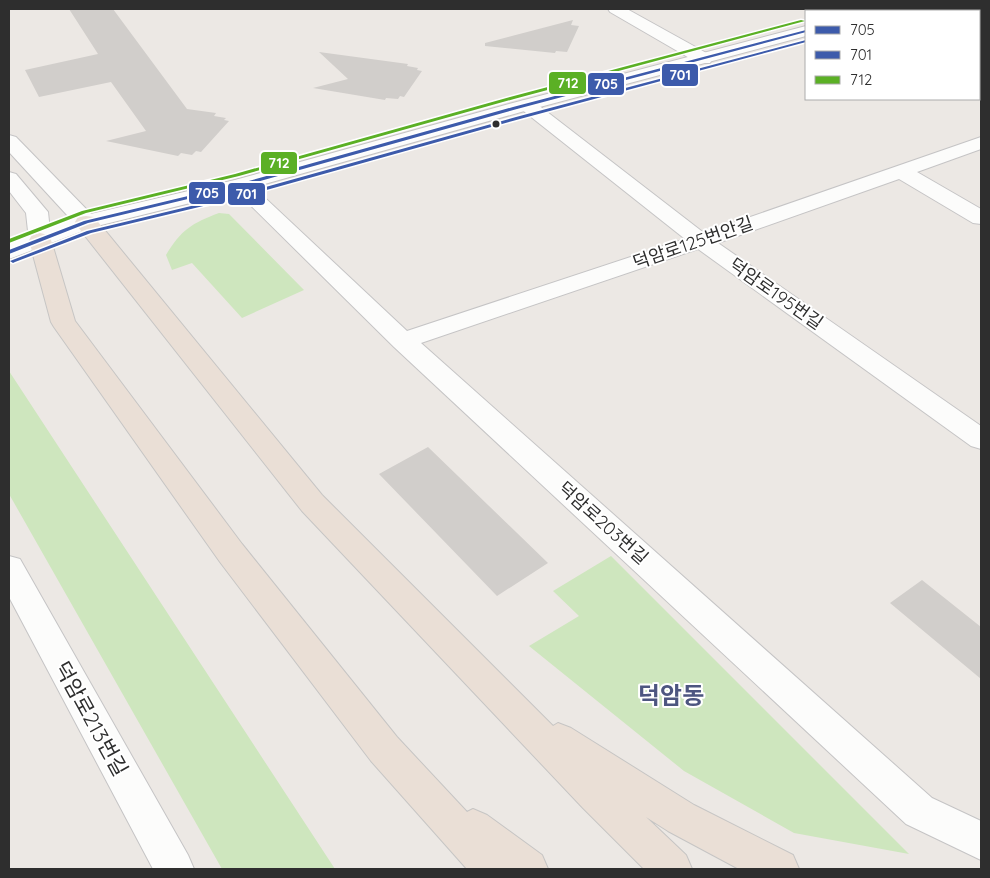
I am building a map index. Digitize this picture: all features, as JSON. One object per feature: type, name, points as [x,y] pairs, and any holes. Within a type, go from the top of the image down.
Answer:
[{"type":"highway","points":[[86,222],[312,503],[596,795],[672,869]]},
{"type":"highway","points":[[40,240],[63,322],[231,553],[384,749],[493,869]]},
{"type":"highway","points":[[508,704],[561,742],[681,818],[779,869]]},
{"type":"highway","points":[[384,749],[417,781],[482,837],[528,869]]},
{"type":"street","points":[[616,9],[704,59]]},
{"type":"street","points":[[9,252],[86,222],[240,185],[805,30]]},
{"type":"street","name":"덕암로195번길","points":[[527,105],[701,241],[981,439]]},
{"type":"street","points":[[9,141],[86,222]]},
{"type":"street","name":"덕암로125번안길","points":[[403,341],[701,241],[981,143]]},
{"type":"street","points":[[902,172],[981,218]]},
{"type":"street","points":[[9,178],[37,212],[40,240]]},
{"type":"street","name":"덕암로203번길","points":[[240,185],[403,341],[920,811],[980,841]]},
{"type":"street","name":"덕암로213번길","points":[[9,568],[174,869]]},
{"type":"green space","points":[[219,213],[229,214],[304,290],[242,318],[192,263],[172,270],[166,255],[177,239],[194,224]]},
{"type":"green space","points":[[9,371],[335,869],[222,869],[9,494]]},
{"type":"green space","points":[[611,556],[909,854],[794,833],[684,771],[529,646],[579,616],[553,591]]},
{"type":"building","points":[[69,9],[113,9],[187,109],[216,113],[214,116],[226,118],[224,120],[229,121],[201,152],[196,151],[192,155],[181,153],[178,156],[106,141],[146,131],[111,82],[39,97],[25,70],[98,54]]},
{"type":"building","points":[[573,20],[571,25],[579,26],[567,52],[556,51],[555,53],[485,46],[485,43]]},
{"type":"building","points":[[319,52],[408,64],[407,66],[418,68],[417,70],[422,71],[404,97],[400,96],[398,99],[386,98],[385,100],[313,88],[348,79]]},
{"type":"building","points":[[428,447],[548,563],[497,596],[379,474]]},
{"type":"building","points":[[922,580],[981,627],[981,679],[890,603]]},
{"type":"transit line","name":"712","points":[[9,241],[84,212],[237,175],[512,98],[803,21]]},
{"type":"transit line","name":"705","points":[[9,252],[86,222],[240,185],[515,108],[805,31]]},
{"type":"transit line","name":"701","points":[[13,261],[89,232],[243,195],[518,118],[805,41]]},
{"type":"district","name":"덕암동","points":[[671,696]]}]
